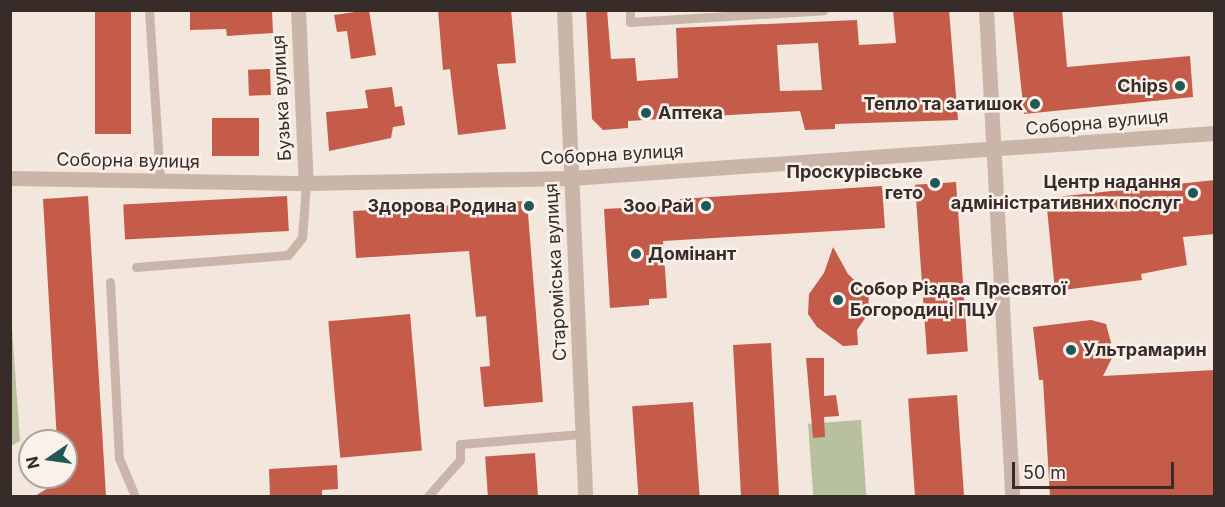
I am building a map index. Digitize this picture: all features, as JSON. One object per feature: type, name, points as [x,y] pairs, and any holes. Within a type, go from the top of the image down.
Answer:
[{"type":"street","name":"Бузька вулиця","points":[[298,10],[306,183]]},
{"type":"street","name":"Староміська вулиця","points":[[564,10],[585,496]]},
{"type":"street","points":[[986,10],[1012,496]]},
{"type":"street","name":"Соборна вулиця","points":[[10,178],[306,183],[571,178],[992,151],[1215,133]]},
{"type":"lane","points":[[149,10],[160,180]]},
{"type":"lane","points":[[630,10],[630,22],[824,10]]},
{"type":"lane","points":[[136,267],[288,255],[302,238],[306,183]]},
{"type":"lane","points":[[110,282],[120,458],[135,496]]},
{"type":"lane","points":[[428,496],[460,460],[460,444],[582,434]]},
{"type":"green space","points":[[10,299],[19,429],[18,442],[10,446]]},
{"type":"green space","points":[[861,420],[866,496],[813,496],[808,424]]},
{"type":"building","points":[[95,10],[131,10],[131,134],[95,134]]},
{"type":"building","points":[[190,10],[272,10],[273,33],[227,36],[226,29],[190,30]]},
{"type":"building","points":[[369,10],[376,55],[351,59],[347,31],[337,32],[334,15]]},
{"type":"building","points":[[438,10],[511,10],[516,63],[497,64],[506,129],[458,135],[450,69],[443,70]]},
{"type":"building","points":[[586,10],[607,10],[611,59],[635,58],[637,81],[678,78],[676,28],[857,20],[859,45],[896,43],[893,10],[949,10],[958,120],[835,124],[835,129],[805,130],[800,111],[628,121],[628,128],[603,130],[592,119]],"holes":[[[818,43],[822,90],[780,91],[777,45]]]},
{"type":"building","points":[[1013,10],[1062,10],[1067,67],[1190,56],[1193,97],[1024,114]]},
{"type":"building","points":[[270,69],[271,95],[249,96],[248,70]]},
{"type":"building","points":[[392,87],[395,107],[402,106],[405,125],[393,127],[391,138],[329,151],[326,112],[368,108],[365,90]]},
{"type":"building","points":[[212,118],[259,118],[259,156],[212,156]]},
{"type":"building","points":[[1215,180],[1215,234],[1183,237],[1187,265],[1141,274],[1142,280],[1055,291],[1046,198]]},
{"type":"building","points":[[956,182],[968,352],[927,354],[915,185]]},
{"type":"building","points":[[882,186],[885,228],[663,241],[667,298],[649,299],[649,305],[610,308],[604,209],[680,205],[680,199]]},
{"type":"building","points":[[88,196],[106,496],[35,496],[46,489],[78,489],[78,429],[56,429],[43,199]]},
{"type":"building","points":[[287,196],[289,231],[125,240],[123,205]]},
{"type":"building","points":[[527,201],[543,402],[484,407],[480,367],[490,366],[486,316],[476,317],[469,251],[356,258],[353,211]]},
{"type":"building","name":"Собор Різдва Пресвятої Богородиці ПЦУ","points":[[833,247],[848,274],[869,294],[868,314],[857,330],[858,345],[843,346],[817,327],[808,314],[809,294],[824,273]]},
{"type":"building","points":[[410,314],[422,450],[340,458],[328,321]]},
{"type":"building","points":[[1091,320],[1106,324],[1114,354],[1103,376],[1215,370],[1215,496],[1050,496],[1043,380],[1039,380],[1033,327]]},
{"type":"building","points":[[771,343],[779,496],[741,496],[733,345]]},
{"type":"building","points":[[806,358],[824,358],[824,396],[836,395],[839,416],[824,417],[825,437],[813,438]]},
{"type":"building","points":[[957,395],[964,495],[915,496],[908,398]]},
{"type":"building","points":[[693,402],[700,496],[638,496],[632,406]]},
{"type":"building","points":[[535,453],[538,496],[488,496],[485,456]]},
{"type":"building","points":[[337,465],[338,489],[322,490],[322,496],[270,496],[269,469]]},
{"type":"place","name":"Chips","points":[[1180,86]]},
{"type":"place","name":"Тепло та затишок","points":[[1035,104]]},
{"type":"place","name":"Аптека","points":[[646,113]]},
{"type":"place","name":"Проскурівське гето","points":[[935,183]]},
{"type":"place","name":"Центр надання адміністративних послуг","points":[[1193,193]]},
{"type":"place","name":"Здорова Родина","points":[[529,206]]},
{"type":"place","name":"Зоо Рай","points":[[706,206]]},
{"type":"place","name":"Домінант","points":[[636,254]]},
{"type":"place","name":"Собор Різдва Пресвятої Богородиці ПЦУ","points":[[838,300]]},
{"type":"place","name":"Ультрамарин","points":[[1071,350]]}]
